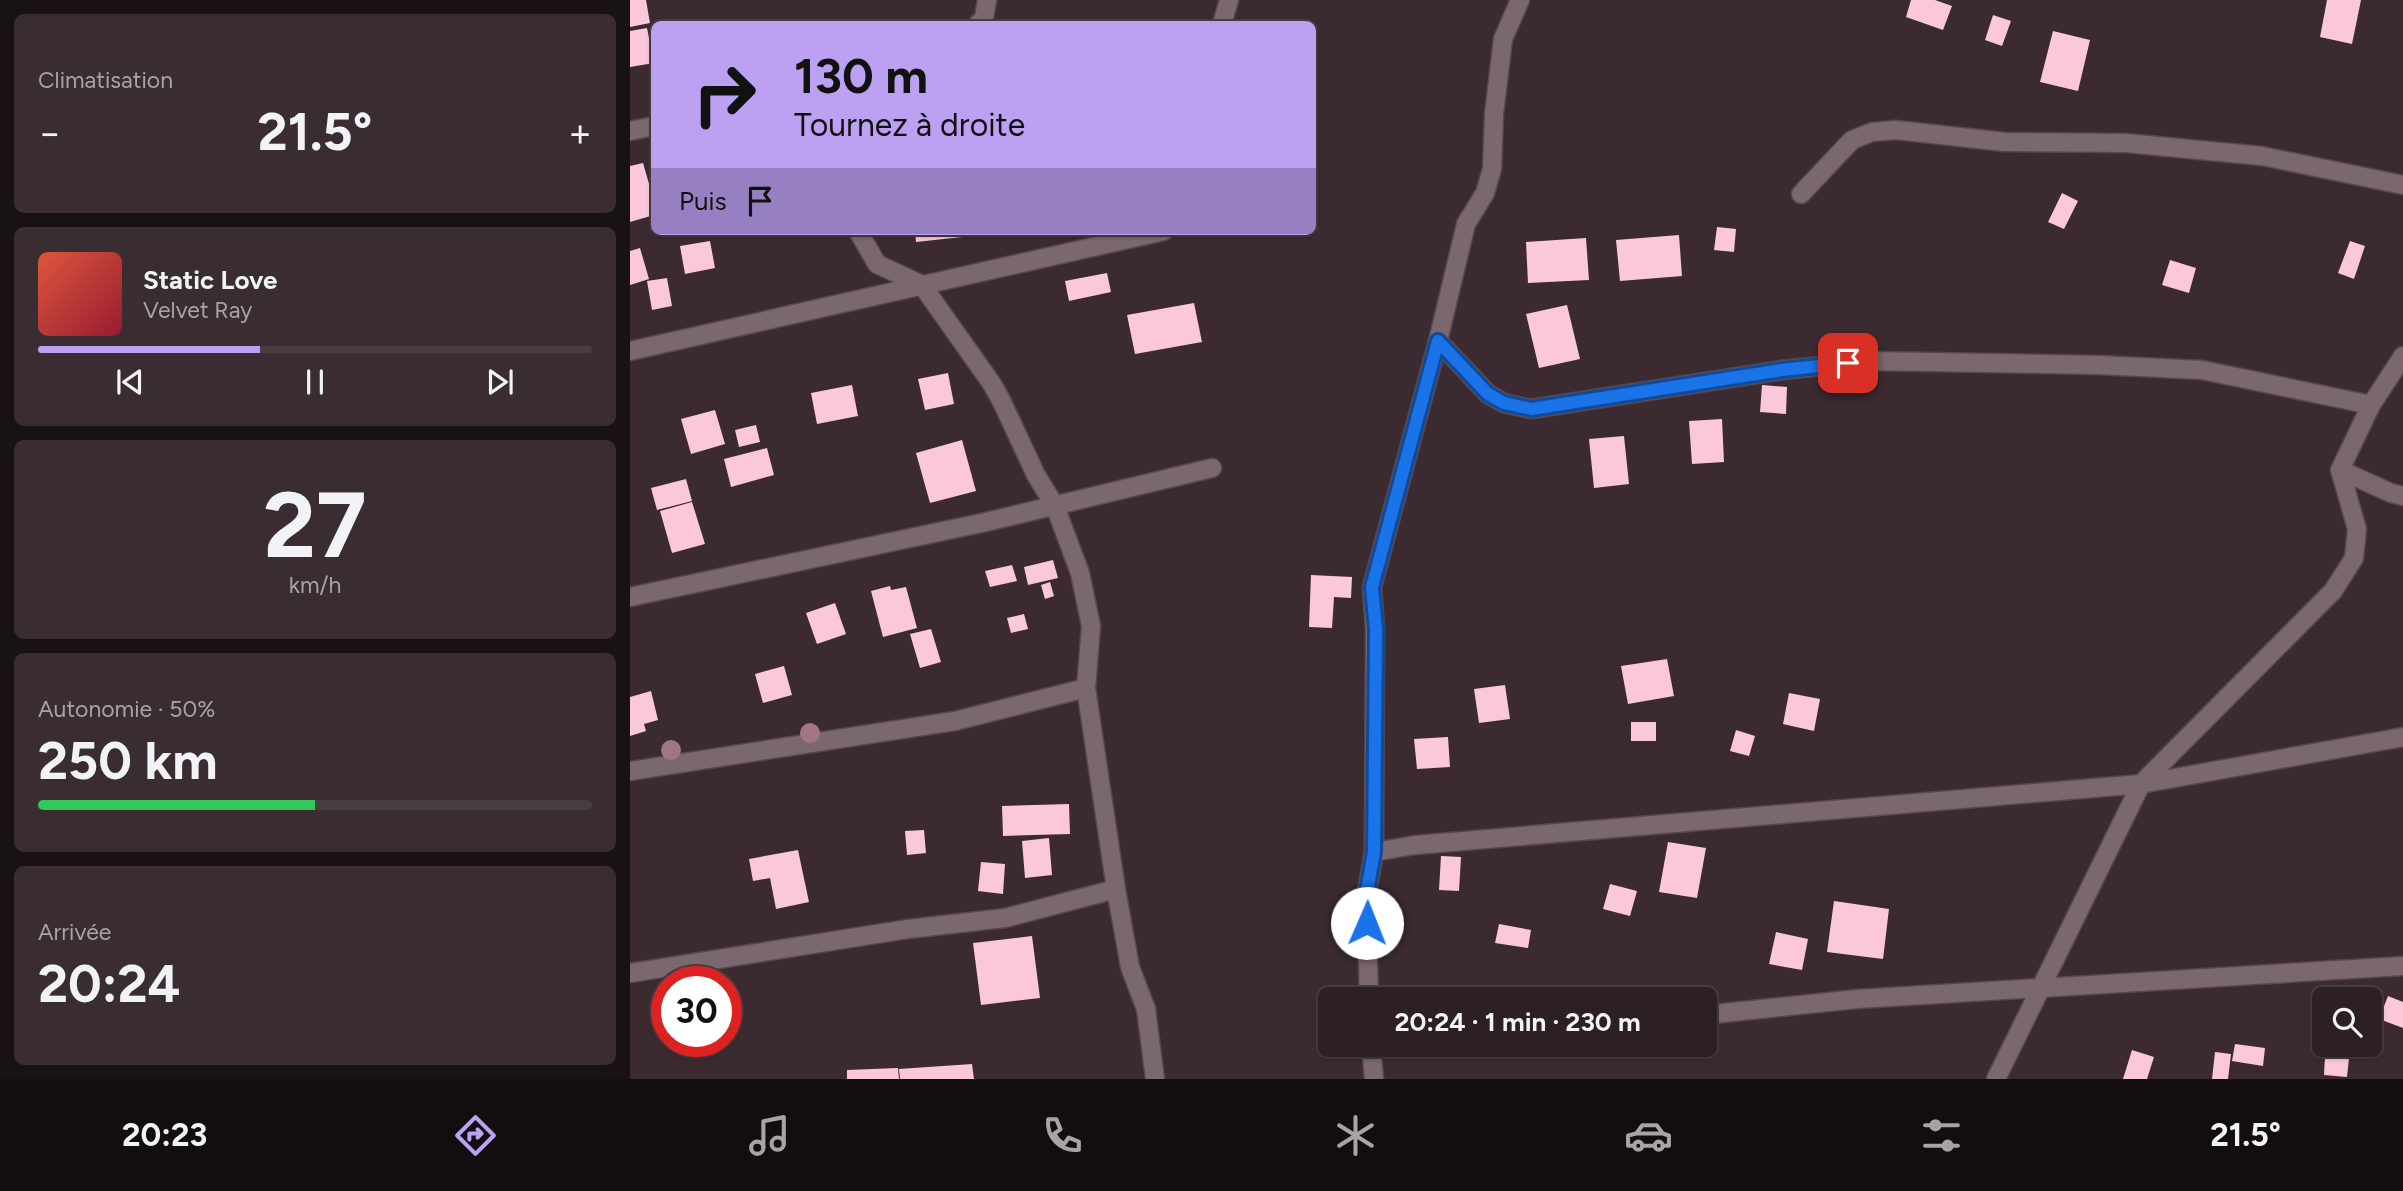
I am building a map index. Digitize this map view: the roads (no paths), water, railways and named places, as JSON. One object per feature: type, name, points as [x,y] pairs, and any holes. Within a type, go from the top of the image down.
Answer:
[{"type":"street","points":[[981,21],[987,0]]},
{"type":"street","points":[[1223,21],[1230,0]]},
{"type":"street","points":[[1369,987],[1366,897],[1374,852],[1376,630],[1372,587],[1438,341],[1466,224],[1485,193],[1492,169],[1494,114],[1503,39],[1520,0]]},
{"type":"street","points":[[630,131],[651,127]]},
{"type":"street","points":[[1801,194],[1852,140],[1872,132],[1896,130],[2005,142],[2126,142],[2262,156],[2403,185]]},
{"type":"street","points":[[860,235],[877,264],[922,285],[1002,400],[1024,451],[1055,506],[1080,573],[1091,626],[1086,688],[1116,889],[1130,967],[1146,1009],[1155,1079]]},
{"type":"street","points":[[630,351],[1146,235]]},
{"type":"street","points":[[1438,341],[1488,394],[1504,403],[1531,409],[1782,370],[1870,361],[2202,370],[2371,405]]},
{"type":"street","points":[[1996,1079],[2141,784],[2333,591],[2354,558],[2357,529],[2340,470],[2371,405],[2403,356]]},
{"type":"street","points":[[630,597],[986,523],[1212,468]]},
{"type":"street","points":[[2340,470],[2403,496]]},
{"type":"street","points":[[630,771],[955,721],[1086,688]]},
{"type":"street","points":[[1374,852],[1429,844],[2141,784],[2403,737]]},
{"type":"street","points":[[630,973],[908,929],[1005,918],[1116,889]]},
{"type":"street","points":[[1717,1013],[1857,999],[2040,986],[2403,966]]},
{"type":"street","points":[[1372,1057],[1374,1079]]}]
